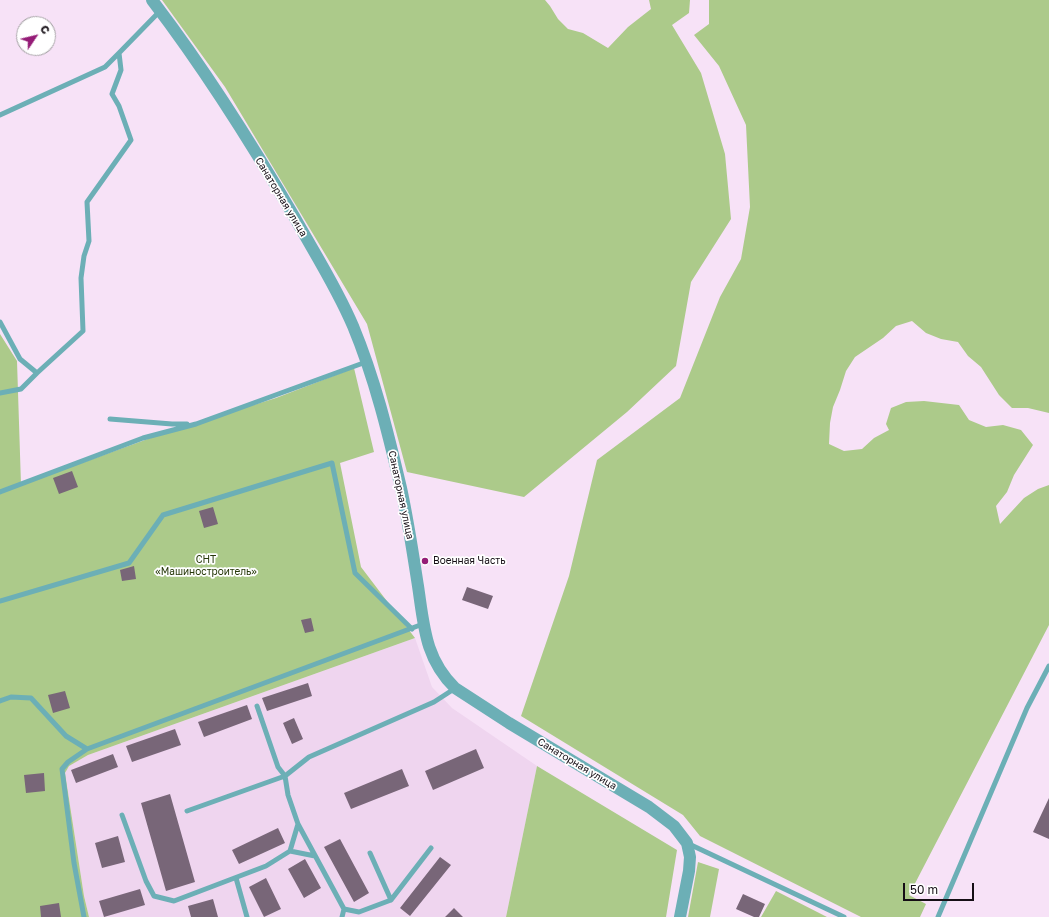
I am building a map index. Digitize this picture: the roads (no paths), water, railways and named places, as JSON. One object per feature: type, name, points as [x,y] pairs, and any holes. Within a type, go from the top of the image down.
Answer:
[{"type":"street","name":"Санаторная улица","points":[[152,0],[219,96],[279,190],[335,287],[353,326],[380,404],[402,491],[427,640],[436,664],[455,688],[509,723],[654,811],[674,826],[686,843],[690,857],[680,917]]},
{"type":"lane","points":[[0,115],[105,67],[160,10]]},
{"type":"lane","points":[[0,393],[21,389],[36,373],[83,330],[81,278],[84,256],[89,241],[87,202],[130,140],[119,106],[112,94],[121,70],[119,53]]},
{"type":"lane","points":[[0,322],[20,359],[36,373]]},
{"type":"lane","points":[[0,492],[143,438],[196,424],[366,362]]},
{"type":"lane","points":[[110,419],[172,424],[196,424]]},
{"type":"lane","points":[[0,601],[129,563],[163,515],[332,464],[355,573],[412,629]]},
{"type":"lane","points":[[84,917],[74,864],[62,769],[68,762],[87,749],[424,624]]},
{"type":"lane","points":[[938,917],[1027,708],[1049,666]]},
{"type":"lane","points":[[187,811],[285,776],[309,757],[434,702],[455,688]]},
{"type":"lane","points":[[0,701],[10,697],[31,698],[66,736],[87,749]]},
{"type":"lane","points":[[257,706],[278,766],[285,776],[288,795],[298,824],[344,909],[342,917]]},
{"type":"lane","points":[[122,815],[146,882],[154,896],[174,901],[266,866],[290,851],[298,824]]},
{"type":"lane","points":[[686,843],[844,917]]},
{"type":"lane","points":[[344,909],[359,912],[391,900],[431,848]]},
{"type":"lane","points":[[290,851],[315,856]]},
{"type":"lane","points":[[370,853],[391,900]]},
{"type":"lane","points":[[236,878],[247,917]]},
{"type":"place","name":"Военная Часть","points":[[425,561]]},
{"type":"park label","name":"СНТ «Машиностроитель»","points":[[206,566]]}]
